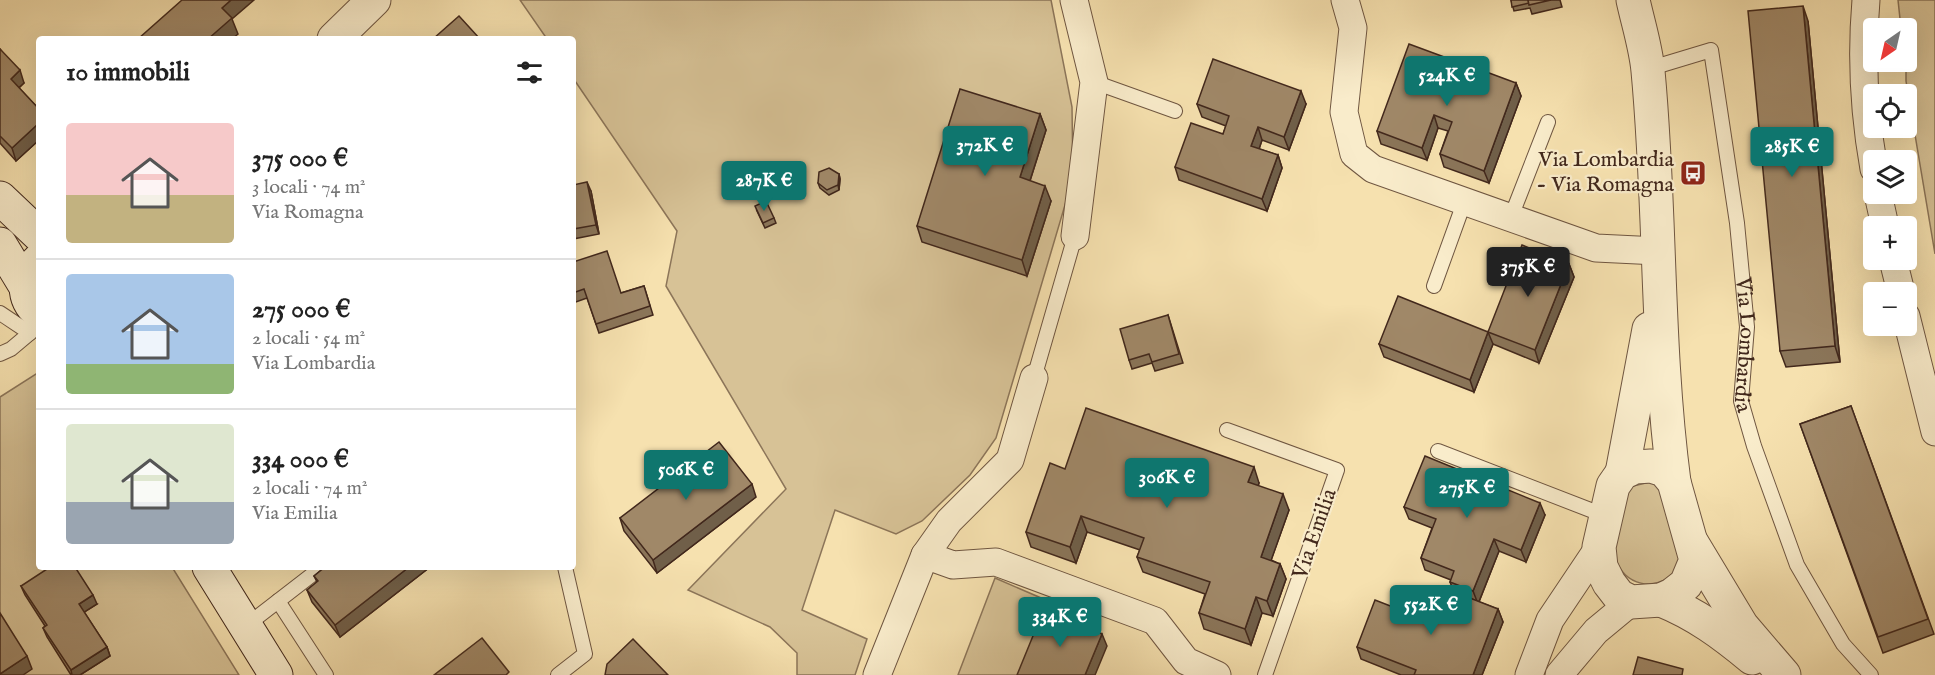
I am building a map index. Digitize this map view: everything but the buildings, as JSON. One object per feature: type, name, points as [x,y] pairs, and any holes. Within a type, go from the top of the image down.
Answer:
[{"type":"street","points":[[337,36],[374,0]]},
{"type":"street","points":[[1074,0],[1094,82],[1075,237]]},
{"type":"street","points":[[1346,0],[1353,28],[1344,112],[1354,154],[1373,169],[1596,248],[1658,251]]},
{"type":"street","points":[[1559,675],[1596,631],[1646,601],[1686,584],[1696,560],[1674,482],[1668,438],[1648,69],[1633,0]]},
{"type":"street","points":[[1866,0],[1862,44],[1867,131],[1870,150]]},
{"type":"street","points":[[0,198],[36,232]]},
{"type":"street","points":[[0,244],[33,298]]},
{"type":"street","points":[[1622,474],[1658,286]]},
{"type":"street","points":[[1911,336],[1935,432]]},
{"type":"street","points":[[877,675],[925,555],[949,521],[1010,460],[1034,378]]},
{"type":"street","points":[[1674,482],[1664,470],[1651,466],[1635,467],[1622,474],[1613,486],[1602,532],[1601,567],[1609,583],[1618,596],[1685,610],[1717,629],[1773,675]]},
{"type":"street","points":[[1529,675],[1550,620],[1602,532]]},
{"type":"street","points":[[1692,543],[1743,626],[1784,675]]},
{"type":"street","points":[[925,555],[953,565],[996,562],[1155,621],[1186,662],[1217,675]]},
{"type":"street","points":[[211,570],[276,675]]},
{"type":"lane","name":"Via Lombardia","points":[[1648,69],[1711,50],[1737,223],[1747,327],[1741,401],[1754,446],[1797,565],[1843,644],[1871,675]]},
{"type":"lane","points":[[1094,82],[1175,111]]},
{"type":"lane","points":[[1511,217],[1548,122]]},
{"type":"lane","points":[[1434,286],[1465,200]]},
{"type":"lane","points":[[1034,378],[1075,237]]},
{"type":"lane","points":[[0,313],[33,298]]},
{"type":"lane","points":[[0,354],[11,349],[33,298]]},
{"type":"lane","name":"Via Emilia","points":[[1227,430],[1337,470],[1265,675]]},
{"type":"lane","points":[[1438,451],[1602,532]]},
{"type":"lane","points":[[247,625],[318,570]]},
{"type":"lane","points":[[558,675],[585,654],[566,570]]},
{"type":"lane","points":[[278,601],[326,675]]},
{"type":"shaded area","points":[[520,0],[1051,0],[1072,107],[1073,178],[996,438],[970,475],[922,521],[896,534],[835,510],[802,610],[867,639],[855,675],[797,675],[797,653],[770,627],[688,590],[786,489],[666,286],[677,231],[576,82],[576,36],[545,36]]},
{"type":"shaded area","points":[[1898,0],[1935,0],[1935,254],[1916,138],[1917,84],[1907,84],[1906,81],[1906,72],[1917,72],[1917,18],[1900,18]]},
{"type":"shaded area","points":[[36,374],[36,570],[174,570],[239,675],[0,675],[0,397]]},
{"type":"shaded area","points":[[1650,482],[1658,485],[1681,555],[1674,572],[1667,579],[1650,584],[1641,583],[1625,575],[1616,559],[1615,542],[1629,487]]},
{"type":"shaded area","points":[[995,578],[1055,604],[1027,675],[958,675]]},
{"type":"place","name":"Via Lombardia - Via Romagna","points":[[1693,173]]}]
